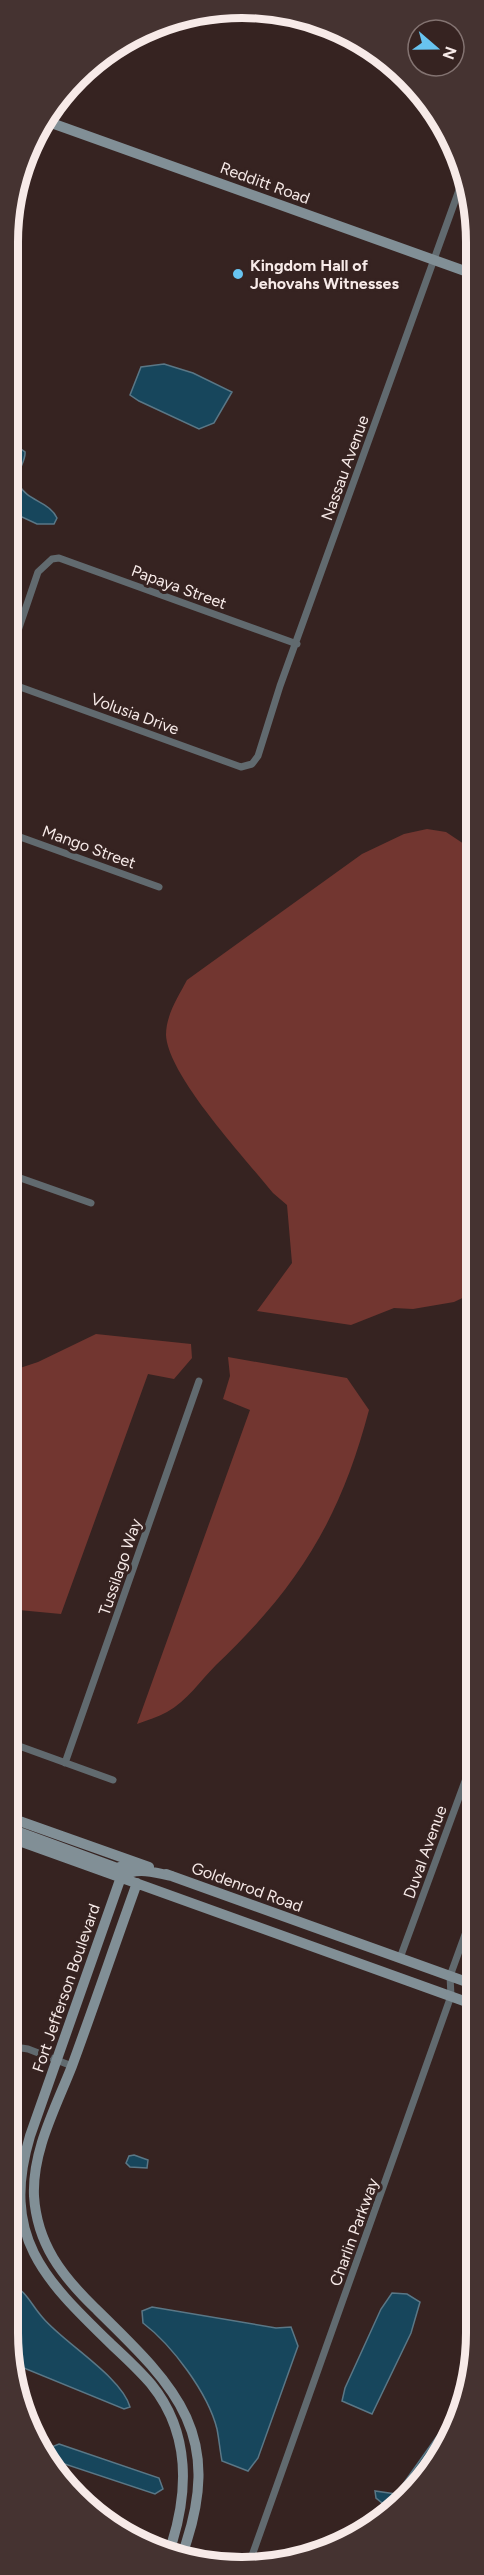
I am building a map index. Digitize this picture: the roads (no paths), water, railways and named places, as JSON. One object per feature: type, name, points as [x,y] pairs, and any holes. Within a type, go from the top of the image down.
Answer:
[{"type":"street","name":"Redditt Road","points":[[52,123],[466,271]]},
{"type":"street","name":"Nassau Avenue","points":[[252,764],[258,756],[459,189]]},
{"type":"street","name":"Papaya Street","points":[[18,631],[38,572],[52,559],[68,560],[297,644]]},
{"type":"street","name":"Volusia Drive","points":[[18,686],[242,767],[252,764]]},
{"type":"street","name":"Mango Street","points":[[18,836],[159,887]]},
{"type":"street","points":[[18,1177],[91,1203]]},
{"type":"street","name":"Tussilago Way","points":[[65,1762],[199,1381]]},
{"type":"street","points":[[18,1746],[113,1780]]},
{"type":"street","name":"Duval Avenue","points":[[400,1958],[466,1778]]},
{"type":"street","name":"Goldenrod Road","points":[[18,1821],[466,1982]]},
{"type":"street","points":[[18,1832],[117,1868],[134,1862]]},
{"type":"street","name":"Goldenrod Road","points":[[18,1841],[466,2002]]},
{"type":"street","points":[[121,1878],[128,1872],[138,1870],[172,1876]]},
{"type":"street","name":"Fort Jefferson Boulevard","points":[[121,1878],[23,2158],[21,2195],[27,2237],[34,2256],[55,2289],[150,2383],[173,2422],[184,2468],[184,2493],[180,2522],[171,2545]]},
{"type":"street","name":"Fort Jefferson Boulevard","points":[[137,1883],[37,2162],[34,2195],[40,2230],[59,2270],[153,2364],[184,2411],[191,2428],[199,2470],[195,2516],[184,2549]]},
{"type":"street","name":"Charlin Parkway","points":[[251,2557],[451,1996],[450,1976],[466,1936]]},
{"type":"street","points":[[18,2048],[28,2049],[72,2066]]},
{"type":"water","points":[[164,364],[193,373],[232,392],[214,423],[199,429],[130,395],[141,367]]},
{"type":"water","points":[[21,449],[25,452],[25,456],[18,476],[18,451]]},
{"type":"water","points":[[18,480],[22,490],[49,508],[57,518],[54,524],[37,524],[18,515]]},
{"type":"water","points":[[134,2155],[148,2160],[147,2168],[130,2167],[126,2163],[129,2156]]},
{"type":"water","points":[[18,2288],[52,2328],[116,2384],[130,2407],[124,2409],[21,2367],[18,2348]]},
{"type":"water","points":[[392,2293],[407,2294],[420,2302],[411,2333],[372,2414],[342,2401],[345,2388],[381,2309]]},
{"type":"water","points":[[152,2307],[276,2328],[291,2327],[298,2346],[258,2458],[248,2471],[222,2461],[217,2429],[206,2400],[177,2357],[143,2323],[142,2311]]},
{"type":"water","points":[[449,2420],[420,2469],[390,2501],[385,2505],[376,2498],[375,2491],[396,2494]]},
{"type":"water","points":[[59,2444],[159,2478],[163,2489],[155,2494],[59,2462],[50,2448]]},
{"type":"place","name":"Kingdom Hall of Jehovahs Witnesses","points":[[238,274]]}]
